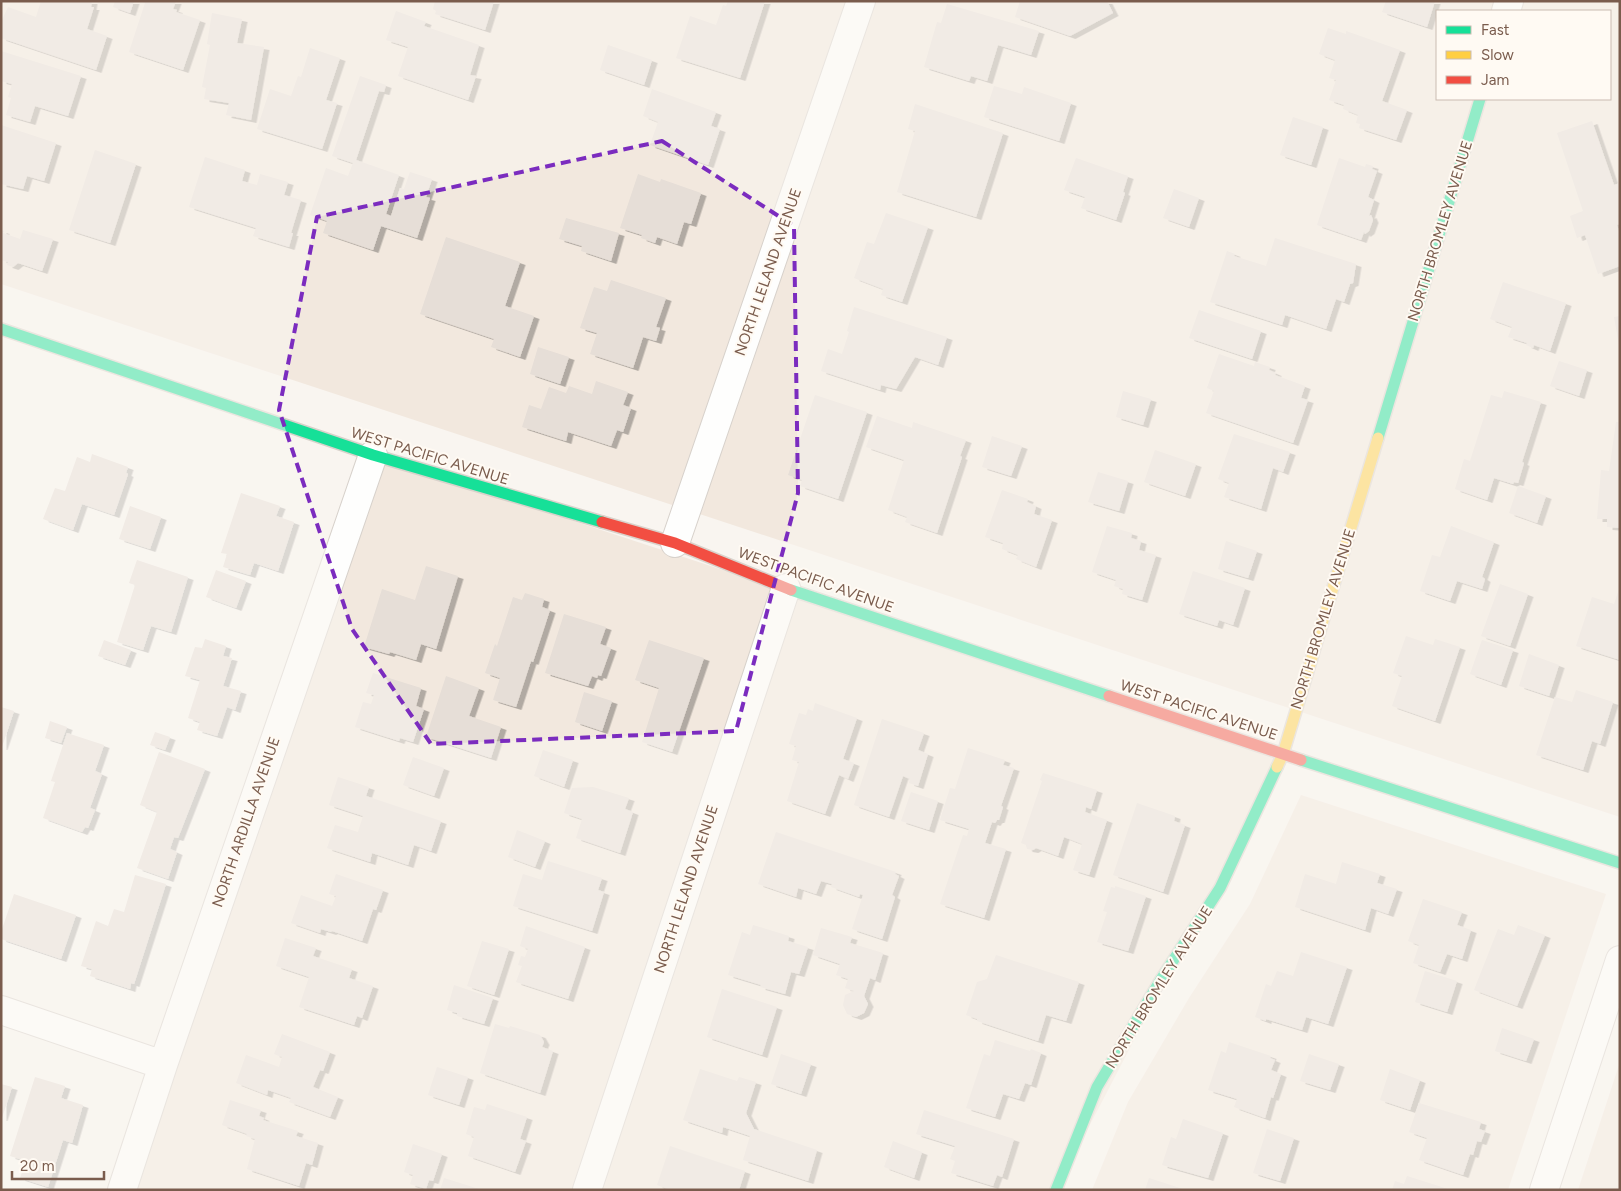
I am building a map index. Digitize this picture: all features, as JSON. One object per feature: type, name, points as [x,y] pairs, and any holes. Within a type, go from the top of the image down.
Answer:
[{"type":"street","name":"NORTH LELAND AVENUE","points":[[675,543],[862,1]]},
{"type":"street","name":"NORTH BROMLEY AVENUE","points":[[1056,1190],[1097,1087],[1160,981],[1220,888],[1283,754],[1480,100]]},
{"type":"street","name":"WEST PACIFIC AVENUE","points":[[1,329],[373,455],[675,543],[786,588],[1283,754],[1620,863]]},
{"type":"street","name":"NORTH ARDILLA AVENUE","points":[[122,1190],[163,1065],[373,455]]},
{"type":"street","name":"NORTH LELAND AVENUE","points":[[587,1190],[786,588]]},
{"type":"street","points":[[1544,1190],[1620,960]]},
{"type":"street","points":[[1,1010],[163,1065]]},
{"type":"highlighted area","points":[[662,141],[794,226],[798,493],[736,731],[431,744],[352,629],[279,410],[317,217]]},
{"type":"shaded area","points":[[1,1],[1620,1],[1620,817],[1,284]]},
{"type":"shaded area","points":[[373,455],[1283,754],[1056,1190],[122,1190]]},
{"type":"shaded area","points":[[1301,795],[1606,894],[1508,1190],[1092,1190],[1128,1102],[1189,998],[1250,904]]},
{"type":"shaded area","points":[[1620,1062],[1620,1190],[1578,1190]]},
{"type":"building","points":[[41,1],[92,1],[91,7],[94,7],[87,29],[107,36],[96,70],[1,38],[1,22],[8,7],[36,17]]},
{"type":"building","points":[[115,1],[134,1],[130,13],[113,7]]},
{"type":"building","points":[[141,1],[176,1],[173,9],[177,10],[176,12],[200,20],[183,70],[129,52],[145,3]]},
{"type":"building","points":[[435,1],[494,1],[485,30],[435,14],[436,11],[433,9]]},
{"type":"building","points":[[728,1],[765,1],[740,78],[676,58],[690,16],[716,25],[723,5],[726,6]]},
{"type":"building","points":[[1020,1],[1107,1],[1113,13],[1070,36],[1015,17]]},
{"type":"building","points":[[1386,1],[1435,1],[1427,27],[1382,12]]},
{"type":"building","points":[[947,4],[1039,31],[1031,55],[998,45],[987,81],[971,76],[969,81],[924,67],[937,22],[941,23]]},
{"type":"building","points":[[396,11],[426,22],[424,26],[479,45],[470,75],[476,76],[468,100],[398,76],[408,47],[386,40]]},
{"type":"building","points":[[212,13],[242,19],[237,43],[264,47],[251,120],[226,115],[229,103],[204,99],[206,88],[202,87],[210,45],[207,44]]},
{"type":"building","points":[[1328,28],[1346,34],[1346,31],[1400,50],[1382,101],[1407,110],[1396,140],[1359,128],[1360,124],[1356,123],[1358,115],[1343,109],[1344,105],[1329,100],[1336,80],[1329,78],[1335,60],[1319,54]]},
{"type":"building","points":[[608,45],[652,60],[644,85],[600,70]]},
{"type":"building","points":[[310,48],[340,58],[326,100],[337,103],[322,149],[257,129],[270,89],[291,96],[298,76],[301,77]]},
{"type":"building","points":[[1,51],[81,76],[68,116],[35,106],[30,122],[6,115],[11,98],[8,97],[12,84],[1,81]]},
{"type":"building","points":[[360,76],[386,85],[384,92],[379,91],[356,160],[399,175],[386,214],[391,216],[400,188],[404,189],[410,172],[432,179],[426,197],[430,198],[417,238],[381,226],[373,250],[323,233],[327,221],[310,215],[326,168],[348,176],[353,163],[332,156]]},
{"type":"building","points":[[994,86],[1022,94],[1024,87],[1071,103],[1059,141],[984,117]]},
{"type":"building","points":[[652,89],[716,112],[711,126],[720,129],[708,165],[650,145],[658,122],[643,116]]},
{"type":"building","points":[[915,104],[1003,133],[976,217],[897,192],[915,131],[908,129]]},
{"type":"building","points":[[1293,117],[1323,127],[1311,165],[1280,155]]},
{"type":"building","points":[[1592,121],[1614,185],[1620,183],[1620,224],[1617,225],[1620,234],[1620,266],[1598,274],[1585,235],[1577,238],[1570,216],[1583,211],[1557,133]]},
{"type":"building","points":[[1,125],[56,143],[44,181],[27,176],[23,189],[1,184]]},
{"type":"building","points":[[95,150],[136,164],[110,243],[69,230]]},
{"type":"building","points":[[205,157],[245,170],[242,181],[257,185],[260,174],[288,182],[284,195],[301,200],[291,233],[293,233],[289,247],[253,236],[256,228],[189,207]]},
{"type":"building","points":[[1076,158],[1128,176],[1123,192],[1125,193],[1116,220],[1081,208],[1085,197],[1064,190]]},
{"type":"building","points":[[1339,158],[1365,167],[1366,164],[1373,166],[1372,169],[1377,171],[1368,197],[1374,200],[1369,216],[1371,215],[1373,220],[1369,231],[1365,234],[1364,232],[1361,240],[1317,225]]},
{"type":"building","points":[[638,174],[660,182],[661,179],[701,193],[691,224],[684,222],[677,244],[657,237],[655,243],[641,238],[642,235],[620,228]]},
{"type":"building","points":[[1174,189],[1199,198],[1189,227],[1163,218]]},
{"type":"building","points":[[886,213],[928,227],[902,302],[881,295],[883,289],[854,278],[867,242],[874,244]]},
{"type":"building","points":[[566,218],[619,233],[611,261],[581,251],[582,246],[559,239]]},
{"type":"building","points":[[1,230],[4,231],[3,233],[20,239],[23,230],[53,239],[42,271],[18,263],[13,267],[7,265],[8,262],[1,260]]},
{"type":"building","points":[[446,237],[520,262],[505,306],[534,316],[520,357],[491,347],[494,339],[420,314]]},
{"type":"building","points":[[1275,238],[1356,264],[1353,283],[1350,284],[1344,302],[1336,299],[1326,329],[1285,315],[1282,325],[1210,302],[1227,251],[1235,254],[1234,256],[1266,266]]},
{"type":"building","points":[[611,280],[666,298],[656,327],[660,328],[656,341],[643,337],[633,368],[590,354],[597,333],[580,328],[594,287],[607,291]]},
{"type":"building","points":[[1503,282],[1566,303],[1550,351],[1534,345],[1533,348],[1526,345],[1527,343],[1508,337],[1512,327],[1490,319]]},
{"type":"building","points":[[854,307],[947,337],[938,365],[915,357],[896,389],[881,385],[880,390],[821,371],[828,349],[842,354]]},
{"type":"building","points":[[1199,310],[1261,331],[1252,359],[1189,338]]},
{"type":"building","points":[[1620,316],[1620,345],[1619,345],[1614,317]]},
{"type":"building","points":[[538,347],[569,357],[560,384],[530,374]]},
{"type":"building","points":[[1219,354],[1254,366],[1255,362],[1270,367],[1269,370],[1276,373],[1275,375],[1305,386],[1301,398],[1308,400],[1293,443],[1206,413],[1214,391],[1207,388]]},
{"type":"building","points":[[1559,361],[1587,370],[1579,396],[1550,386]]},
{"type":"building","points":[[596,381],[628,392],[623,405],[631,408],[623,432],[617,430],[611,446],[568,432],[566,441],[522,427],[529,405],[541,409],[549,387],[566,393],[569,386],[592,394]]},
{"type":"building","points":[[1123,391],[1151,399],[1143,425],[1116,417]]},
{"type":"building","points":[[1504,391],[1541,402],[1522,462],[1524,463],[1518,483],[1514,482],[1513,484],[1494,478],[1487,500],[1455,489],[1464,459],[1470,461],[1491,395],[1502,398]]},
{"type":"building","points":[[815,395],[867,412],[838,499],[800,486],[802,480],[788,475]]},
{"type":"building","points":[[877,416],[912,428],[913,422],[966,440],[937,533],[905,522],[907,517],[888,510],[904,460],[866,447]]},
{"type":"building","points":[[1616,422],[1620,422],[1620,528],[1607,527],[1607,519],[1597,519],[1601,470],[1609,471]]},
{"type":"building","points":[[1234,434],[1290,452],[1283,472],[1273,468],[1261,509],[1224,497],[1229,483],[1218,479]]},
{"type":"building","points":[[992,436],[1022,446],[1011,476],[982,467]]},
{"type":"building","points":[[1155,450],[1196,464],[1185,496],[1144,482]]},
{"type":"building","points":[[92,454],[128,467],[126,473],[128,474],[114,515],[82,504],[73,530],[43,519],[55,488],[65,491],[77,457],[90,462]]},
{"type":"building","points":[[1098,472],[1128,481],[1119,511],[1088,502]]},
{"type":"building","points":[[1518,486],[1546,496],[1537,523],[1509,513]]},
{"type":"building","points":[[1002,490],[1028,499],[1027,502],[1036,506],[1034,514],[1052,520],[1036,567],[1016,559],[1018,555],[1002,549],[1003,543],[985,537]]},
{"type":"building","points":[[241,493],[280,506],[276,516],[294,522],[278,571],[254,563],[250,575],[223,567],[227,554],[221,553]]},
{"type":"building","points":[[130,506],[161,517],[150,549],[119,539]]},
{"type":"building","points":[[1107,526],[1132,533],[1131,538],[1141,541],[1139,550],[1156,555],[1142,600],[1122,594],[1123,589],[1114,586],[1116,580],[1092,572]]},
{"type":"building","points":[[1451,526],[1494,542],[1482,577],[1485,579],[1482,589],[1457,581],[1450,601],[1420,591],[1432,555],[1440,557]]},
{"type":"building","points":[[1226,541],[1257,551],[1248,578],[1218,569]]},
{"type":"building","points":[[137,560],[188,577],[171,632],[151,626],[143,650],[117,642],[135,585],[129,583]]},
{"type":"building","points":[[426,566],[458,576],[436,649],[421,644],[416,660],[364,647],[382,589],[415,600]]},
{"type":"building","points":[[216,570],[246,581],[236,608],[206,597]]},
{"type":"building","points":[[1193,571],[1245,588],[1233,625],[1219,620],[1217,626],[1179,614]]},
{"type":"building","points":[[1500,584],[1528,594],[1510,646],[1481,636]]},
{"type":"building","points":[[1620,586],[1620,660],[1576,646],[1592,597],[1614,604]]},
{"type":"building","points":[[525,593],[544,599],[542,607],[550,610],[516,707],[493,700],[500,678],[485,673],[495,644],[497,646],[513,597],[522,600]]},
{"type":"building","points":[[564,614],[606,627],[600,644],[611,648],[601,676],[598,675],[597,678],[592,676],[588,686],[545,673]]},
{"type":"building","points":[[1406,636],[1433,645],[1435,639],[1460,647],[1435,721],[1392,706],[1402,676],[1393,673]]},
{"type":"building","points":[[205,639],[226,646],[223,656],[232,658],[223,686],[241,691],[235,710],[227,707],[217,736],[197,730],[200,722],[188,718],[200,680],[185,676],[195,647],[202,648]]},
{"type":"building","points":[[104,640],[131,650],[125,665],[98,656]]},
{"type":"building","points":[[649,640],[704,658],[672,752],[642,742],[659,688],[635,680]]},
{"type":"building","points":[[1482,640],[1513,650],[1501,685],[1470,674]]},
{"type":"building","points":[[1529,654],[1559,665],[1549,696],[1519,686]]},
{"type":"building","points":[[373,673],[421,688],[416,706],[424,709],[413,742],[400,738],[399,741],[355,727],[363,702],[371,704],[374,695],[366,693]]},
{"type":"building","points":[[446,676],[479,688],[469,716],[501,727],[491,758],[426,737]]},
{"type":"building","points":[[1576,690],[1613,702],[1600,744],[1592,741],[1583,770],[1536,755],[1555,697],[1572,702]]},
{"type":"building","points":[[584,692],[612,701],[602,731],[575,722]]},
{"type":"building","points":[[815,703],[857,718],[843,759],[854,763],[848,779],[839,775],[825,814],[787,801],[799,762],[792,760],[796,746],[789,744],[799,713],[806,715],[808,709],[813,711]]},
{"type":"building","points":[[1,707],[14,711],[2,747],[1,747]]},
{"type":"building","points":[[882,719],[924,733],[918,750],[928,754],[918,786],[909,783],[910,779],[903,776],[889,817],[854,805]]},
{"type":"building","points":[[50,721],[67,727],[61,743],[45,738]]},
{"type":"building","points":[[155,732],[170,737],[165,750],[150,745]]},
{"type":"building","points":[[67,733],[104,745],[95,771],[102,774],[90,808],[95,810],[88,828],[85,827],[82,832],[43,818],[55,782],[51,781]]},
{"type":"building","points":[[968,748],[1005,760],[1003,765],[1014,768],[1001,806],[1003,807],[999,820],[995,823],[992,822],[985,843],[1006,849],[984,918],[940,904],[963,835],[967,836],[969,829],[940,820],[950,788],[955,789]]},
{"type":"building","points":[[543,750],[573,760],[564,787],[534,776]]},
{"type":"building","points":[[159,752],[205,769],[178,838],[174,837],[170,849],[177,852],[168,879],[137,868],[157,812],[140,805]]},
{"type":"building","points":[[413,757],[444,768],[434,796],[403,785]]},
{"type":"building","points":[[1043,773],[1097,790],[1091,809],[1086,807],[1085,812],[1107,820],[1089,875],[1073,870],[1082,844],[1064,837],[1058,856],[1036,848],[1033,850],[1027,849],[1026,845],[1021,843]]},
{"type":"building","points":[[338,777],[369,787],[366,796],[441,821],[431,851],[414,845],[408,865],[372,853],[370,862],[327,848],[335,825],[358,832],[363,816],[329,805]]},
{"type":"building","points":[[593,787],[629,798],[625,809],[633,812],[620,853],[576,838],[582,819],[564,813],[572,788]]},
{"type":"building","points":[[911,792],[938,801],[929,830],[901,821]]},
{"type":"building","points":[[1137,803],[1175,816],[1174,821],[1185,825],[1163,892],[1113,875]]},
{"type":"building","points":[[517,830],[545,841],[535,867],[508,857]]},
{"type":"building","points":[[776,832],[896,872],[895,874],[899,876],[892,895],[895,897],[882,939],[852,929],[863,895],[860,894],[859,897],[831,887],[832,884],[821,881],[816,894],[798,888],[796,897],[758,884]]},
{"type":"building","points":[[548,861],[602,878],[598,890],[604,892],[592,931],[513,906],[523,874],[542,880]]},
{"type":"building","points":[[1342,862],[1380,874],[1377,883],[1397,889],[1388,914],[1371,908],[1365,930],[1295,907],[1305,874],[1336,884]]},
{"type":"building","points":[[336,874],[383,890],[376,910],[373,909],[362,941],[332,931],[321,929],[320,933],[291,923],[301,895],[332,906],[336,896],[329,894]]},
{"type":"building","points":[[135,875],[166,884],[134,984],[131,983],[130,989],[90,976],[92,969],[81,966],[96,921],[108,926],[114,909],[124,912]]},
{"type":"building","points":[[1115,886],[1146,896],[1128,951],[1097,942],[1107,912],[1103,911],[1111,887],[1115,888]]},
{"type":"building","points":[[14,894],[76,915],[61,959],[1,939],[1,932]]},
{"type":"building","points":[[1423,899],[1462,912],[1457,925],[1471,930],[1462,959],[1447,954],[1440,972],[1413,963],[1419,945],[1408,941]]},
{"type":"building","points":[[753,925],[789,936],[788,941],[808,947],[799,974],[791,972],[785,994],[728,975],[742,932],[750,935]]},
{"type":"building","points":[[1518,925],[1545,935],[1517,1006],[1474,990],[1498,929],[1514,935]]},
{"type":"building","points":[[526,926],[585,947],[568,999],[516,982],[522,966],[518,965],[521,956],[525,957],[528,949],[520,946]]},
{"type":"building","points":[[821,928],[852,937],[850,943],[883,953],[875,980],[870,978],[864,996],[868,1004],[864,1013],[856,1017],[847,1014],[843,1005],[845,995],[854,991],[845,988],[848,979],[836,975],[840,964],[813,955]]},
{"type":"building","points":[[285,938],[316,948],[313,956],[352,969],[349,978],[373,986],[362,1018],[357,1016],[354,1025],[299,1007],[309,977],[276,966]]},
{"type":"building","points":[[482,941],[509,949],[494,995],[467,986]]},
{"type":"building","points":[[1301,952],[1347,967],[1328,1024],[1306,1017],[1302,1030],[1255,1017],[1266,984],[1271,986],[1277,971],[1293,976]]},
{"type":"building","points":[[996,955],[1079,982],[1066,1021],[1046,1015],[1038,1041],[977,1021],[977,1019],[966,1015],[977,982],[987,979]]},
{"type":"building","points":[[1425,971],[1457,981],[1447,1012],[1415,1002]]},
{"type":"building","points":[[454,985],[493,998],[484,1024],[457,1016],[457,1013],[447,1010]]},
{"type":"building","points":[[722,989],[777,1007],[762,1055],[707,1037]]},
{"type":"building","points":[[495,1024],[509,1028],[510,1026],[540,1035],[544,1042],[542,1047],[553,1051],[540,1093],[480,1073]]},
{"type":"building","points":[[1502,1028],[1534,1039],[1526,1061],[1495,1051]]},
{"type":"building","points":[[282,1034],[330,1052],[323,1071],[320,1070],[313,1087],[338,1097],[330,1117],[289,1102],[291,1098],[268,1090],[267,1095],[236,1083],[246,1055],[279,1067],[282,1057],[274,1054]]},
{"type":"building","points":[[995,1040],[1041,1053],[1031,1085],[1025,1083],[1019,1099],[1003,1094],[995,1117],[966,1108],[984,1054],[990,1056]]},
{"type":"building","points":[[1229,1042],[1271,1056],[1270,1058],[1275,1060],[1271,1070],[1281,1074],[1273,1098],[1271,1097],[1265,1118],[1234,1107],[1237,1099],[1208,1090],[1221,1051],[1226,1053]]},
{"type":"building","points":[[781,1054],[811,1064],[801,1094],[771,1084]]},
{"type":"building","points":[[1309,1054],[1339,1064],[1330,1090],[1300,1081]]},
{"type":"building","points":[[437,1067],[468,1077],[459,1105],[428,1095]]},
{"type":"building","points":[[700,1069],[737,1081],[739,1077],[756,1082],[746,1113],[754,1129],[817,1150],[808,1181],[743,1160],[750,1136],[723,1127],[722,1133],[683,1120]]},
{"type":"building","points":[[1390,1069],[1420,1080],[1410,1110],[1380,1100]]},
{"type":"building","points":[[35,1077],[65,1086],[61,1098],[83,1105],[72,1143],[63,1140],[48,1187],[20,1178],[26,1161],[10,1156]]},
{"type":"building","points":[[1,1084],[12,1087],[2,1118],[1,1118]]},
{"type":"building","points":[[230,1100],[261,1110],[259,1116],[264,1118],[263,1120],[298,1131],[296,1136],[318,1143],[312,1165],[306,1163],[299,1186],[247,1169],[255,1139],[222,1125]]},
{"type":"building","points":[[1419,1103],[1481,1122],[1479,1129],[1485,1131],[1481,1142],[1477,1141],[1473,1155],[1470,1154],[1463,1175],[1419,1160],[1427,1138],[1409,1132]]},
{"type":"building","points":[[487,1104],[527,1117],[520,1139],[526,1141],[515,1172],[468,1156],[474,1137],[466,1134],[474,1107],[485,1110]]},
{"type":"building","points":[[924,1110],[1014,1139],[1002,1177],[997,1175],[993,1186],[951,1173],[955,1161],[950,1159],[955,1146],[916,1134]]},
{"type":"building","points":[[1183,1119],[1223,1133],[1208,1178],[1162,1165],[1171,1137],[1176,1139]]},
{"type":"building","points":[[1267,1129],[1294,1138],[1280,1181],[1253,1173]]},
{"type":"building","points":[[893,1141],[922,1152],[914,1178],[884,1167]]},
{"type":"building","points":[[413,1144],[442,1154],[433,1181],[429,1180],[426,1189],[410,1184],[413,1175],[404,1172]]},
{"type":"building","points":[[670,1146],[745,1171],[739,1190],[670,1190],[657,1185]]},
{"type":"building","points":[[1407,1176],[1448,1190],[1392,1190],[1395,1181],[1404,1184]]},
{"type":"building","points":[[444,1178],[479,1189],[479,1190],[440,1190]]},
{"type":"building","points":[[1149,1178],[1183,1189],[1183,1190],[1145,1190]]},
{"type":"traffic: fast","points":[[1378,438],[1480,100]]},
{"type":"traffic: fast","points":[[1,329],[373,455],[602,522]]},
{"type":"traffic: fast","points":[[791,590],[1109,696]]},
{"type":"traffic: fast","points":[[1301,760],[1620,863]]},
{"type":"traffic: fast","points":[[1056,1190],[1097,1087],[1160,981],[1220,888],[1277,767]]},
{"type":"traffic: slow","points":[[1277,767],[1283,754],[1378,438]]},
{"type":"traffic: jam","points":[[602,522],[675,543],[791,590]]},
{"type":"traffic: jam","points":[[1109,696],[1301,760]]}]
